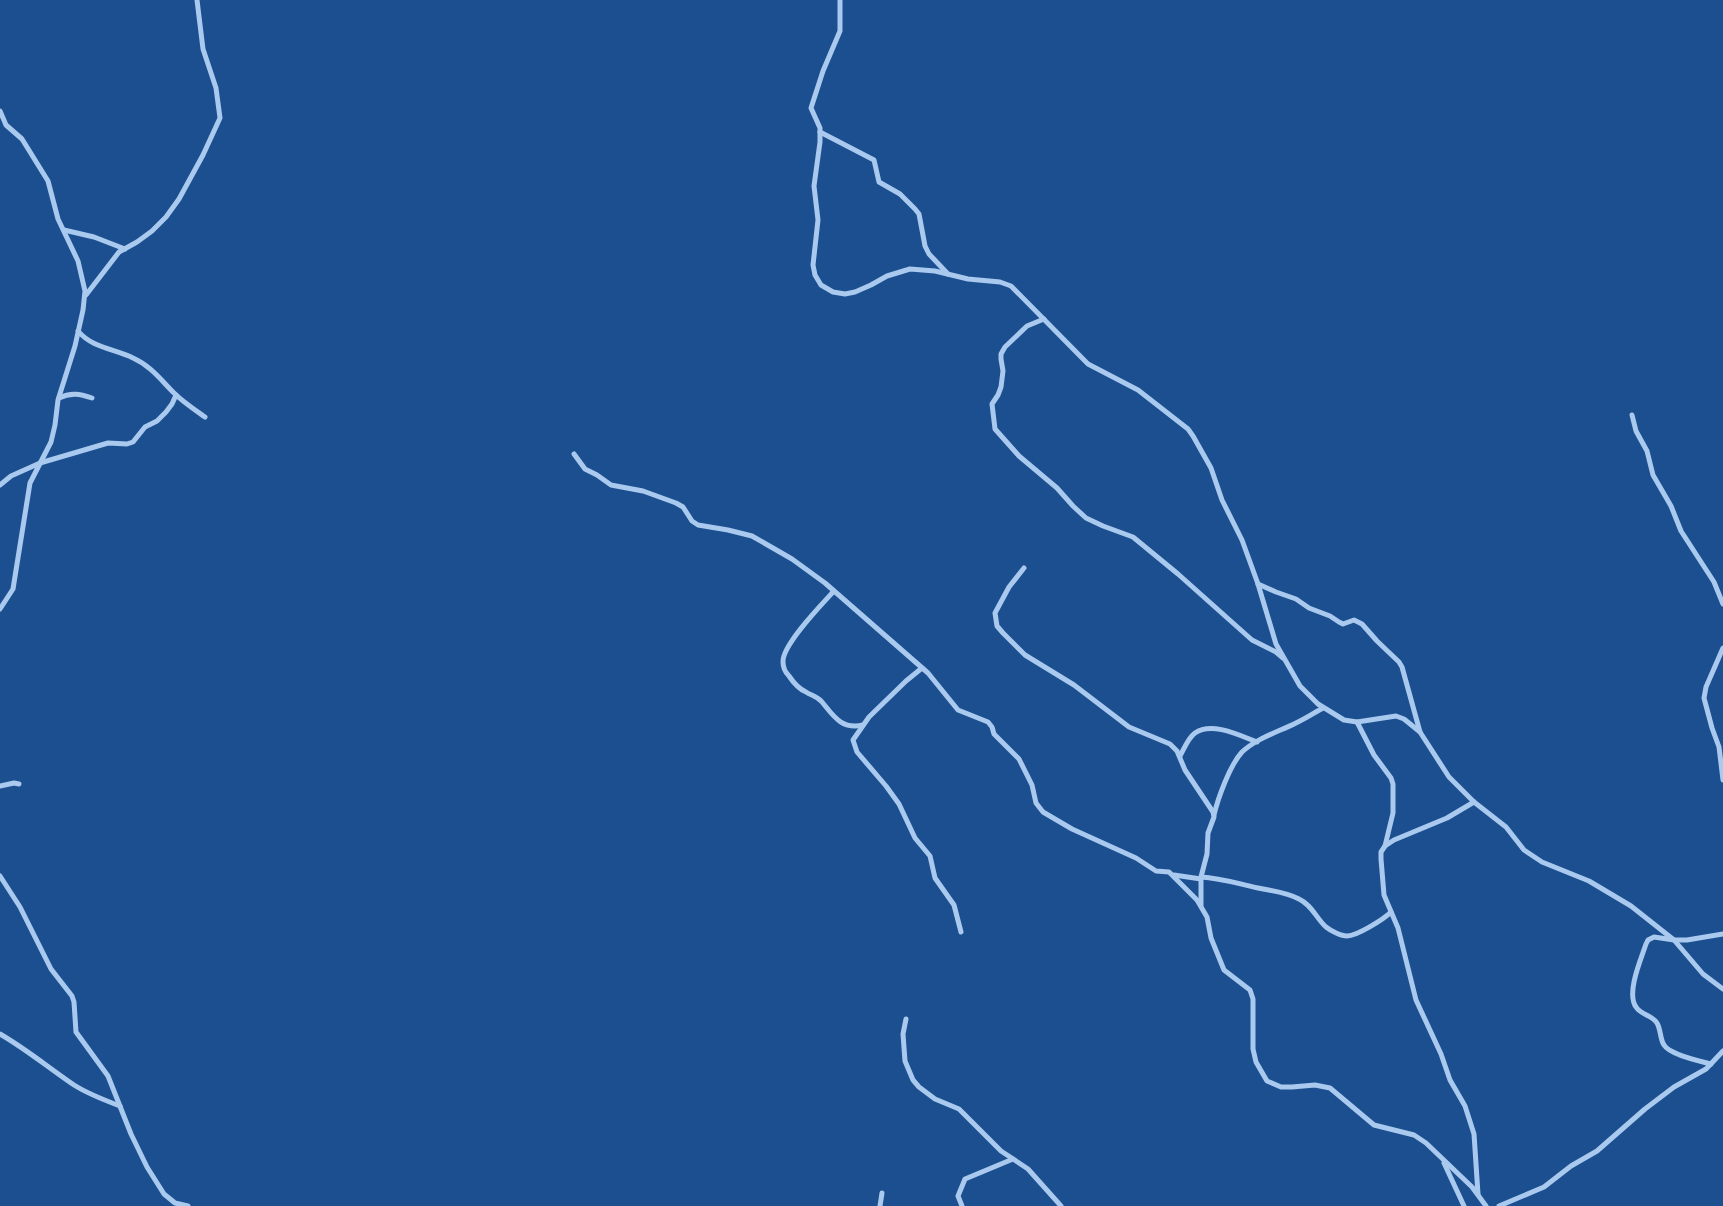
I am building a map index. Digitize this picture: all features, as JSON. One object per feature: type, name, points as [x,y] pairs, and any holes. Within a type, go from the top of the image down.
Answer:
[{"type":"street","points":[[85,295],[120,252],[152,231],[166,217],[203,155],[220,118],[216,88],[203,49],[197,0]]},
{"type":"street","points":[[840,0],[840,31],[811,105],[812,112],[820,125],[820,142],[814,186],[818,220],[814,265],[815,275],[821,284],[833,292],[845,294],[871,286],[887,276],[910,269],[935,271],[968,279],[1008,284],[1088,364],[1138,390],[1188,429],[1194,436],[1211,468],[1222,500],[1242,540],[1258,584],[1270,627],[1300,686],[1311,699],[1344,720],[1357,722],[1396,716],[1404,719],[1420,732]]},
{"type":"street","points":[[0,111],[6,125],[22,139],[48,181],[58,220],[78,261],[85,295],[50,442],[30,483],[13,589],[0,609]]},
{"type":"street","points":[[820,132],[874,160],[879,182],[900,194],[919,214],[928,254],[949,274]]},
{"type":"street","points":[[64,230],[94,237],[125,249]]},
{"type":"street","points":[[1044,320],[1027,326],[1005,347],[1002,354],[1001,387],[992,404],[995,429],[1019,456],[1057,488],[1086,518],[1133,537],[1252,640],[1276,652],[1286,661]]},
{"type":"street","points":[[78,330],[92,342],[133,358],[154,371],[176,394],[205,417]]},
{"type":"street","points":[[59,398],[69,394],[92,398]]},
{"type":"street","points":[[0,485],[11,476],[40,463],[108,443],[127,444],[133,442],[146,427],[157,421],[166,412],[176,394]]},
{"type":"street","points":[[1632,414],[1636,431],[1645,446],[1653,476],[1671,506],[1681,531],[1714,582],[1723,604]]},
{"type":"street","points":[[574,454],[585,469],[611,485],[643,490],[676,502],[683,507],[698,526],[738,532],[764,541],[792,559],[834,591],[934,679],[955,707],[962,712],[988,722],[994,734],[1019,759],[1032,785],[1036,803],[1043,812],[1072,829],[1136,858],[1156,871],[1169,872],[1174,875],[1201,905],[1207,916],[1211,938],[1224,970],[1250,990],[1253,999],[1253,1049],[1256,1062],[1267,1080],[1281,1087],[1314,1085],[1330,1088],[1374,1125],[1414,1135],[1426,1143],[1478,1194],[1486,1206]]},
{"type":"street","points":[[1024,568],[1004,596],[995,613],[997,626],[1025,656],[1074,685],[1129,727],[1170,744],[1180,756],[1185,770],[1214,817]]},
{"type":"street","points":[[1258,584],[1296,598],[1309,608],[1330,616],[1343,624],[1354,620],[1362,624],[1402,666],[1420,732],[1449,777],[1474,802],[1506,827],[1524,850],[1542,862],[1589,881],[1621,900],[1674,940],[1703,974],[1723,988]]},
{"type":"street","points":[[834,591],[790,644],[784,656],[784,667],[789,677],[797,686],[804,692],[819,698],[834,718],[850,725],[863,725]]},
{"type":"street","points":[[1723,648],[1704,698],[1719,747],[1723,780]]},
{"type":"street","points":[[922,668],[906,681],[863,725],[853,740],[857,752],[899,804],[915,838],[930,856],[935,878],[954,905],[961,932]]},
{"type":"street","points":[[1201,905],[1201,878],[1208,834],[1218,799],[1236,760],[1244,750],[1257,742],[1323,708]]},
{"type":"street","points":[[1357,722],[1374,755],[1391,778],[1393,784],[1393,813],[1385,846],[1381,852],[1383,885],[1398,928],[1416,1000],[1441,1054],[1450,1080],[1465,1106],[1474,1134],[1478,1194]]},
{"type":"street","points":[[1180,756],[1193,736],[1202,730],[1225,730],[1257,742]]},
{"type":"street","points":[[0,786],[19,784]]},
{"type":"street","points":[[1385,846],[1405,834],[1447,818],[1474,802]]},
{"type":"street","points":[[1174,875],[1217,879],[1281,892],[1305,902],[1326,926],[1342,935],[1350,936],[1357,933],[1391,912]]},
{"type":"street","points":[[0,876],[20,907],[51,969],[72,996],[76,1032],[108,1076],[147,1167],[164,1194],[174,1203],[188,1206]]},
{"type":"street","points":[[1710,1064],[1667,1049],[1655,1020],[1641,1012],[1634,1004],[1633,987],[1648,940],[1654,937],[1687,940],[1723,934]]},
{"type":"street","points":[[906,1019],[902,1034],[904,1055],[913,1080],[926,1092],[959,1109],[992,1143],[1028,1169],[1061,1206]]},
{"type":"street","points":[[0,1034],[75,1085],[100,1099],[120,1106]]},
{"type":"street","points":[[1500,1206],[1552,1182],[1571,1166],[1597,1152],[1624,1127],[1670,1090],[1706,1069],[1723,1051]]},
{"type":"street","points":[[962,1206],[958,1196],[965,1178],[1012,1159]]},
{"type":"street","points":[[1442,1159],[1464,1206]]},
{"type":"street","points":[[880,1206],[882,1193]]}]
